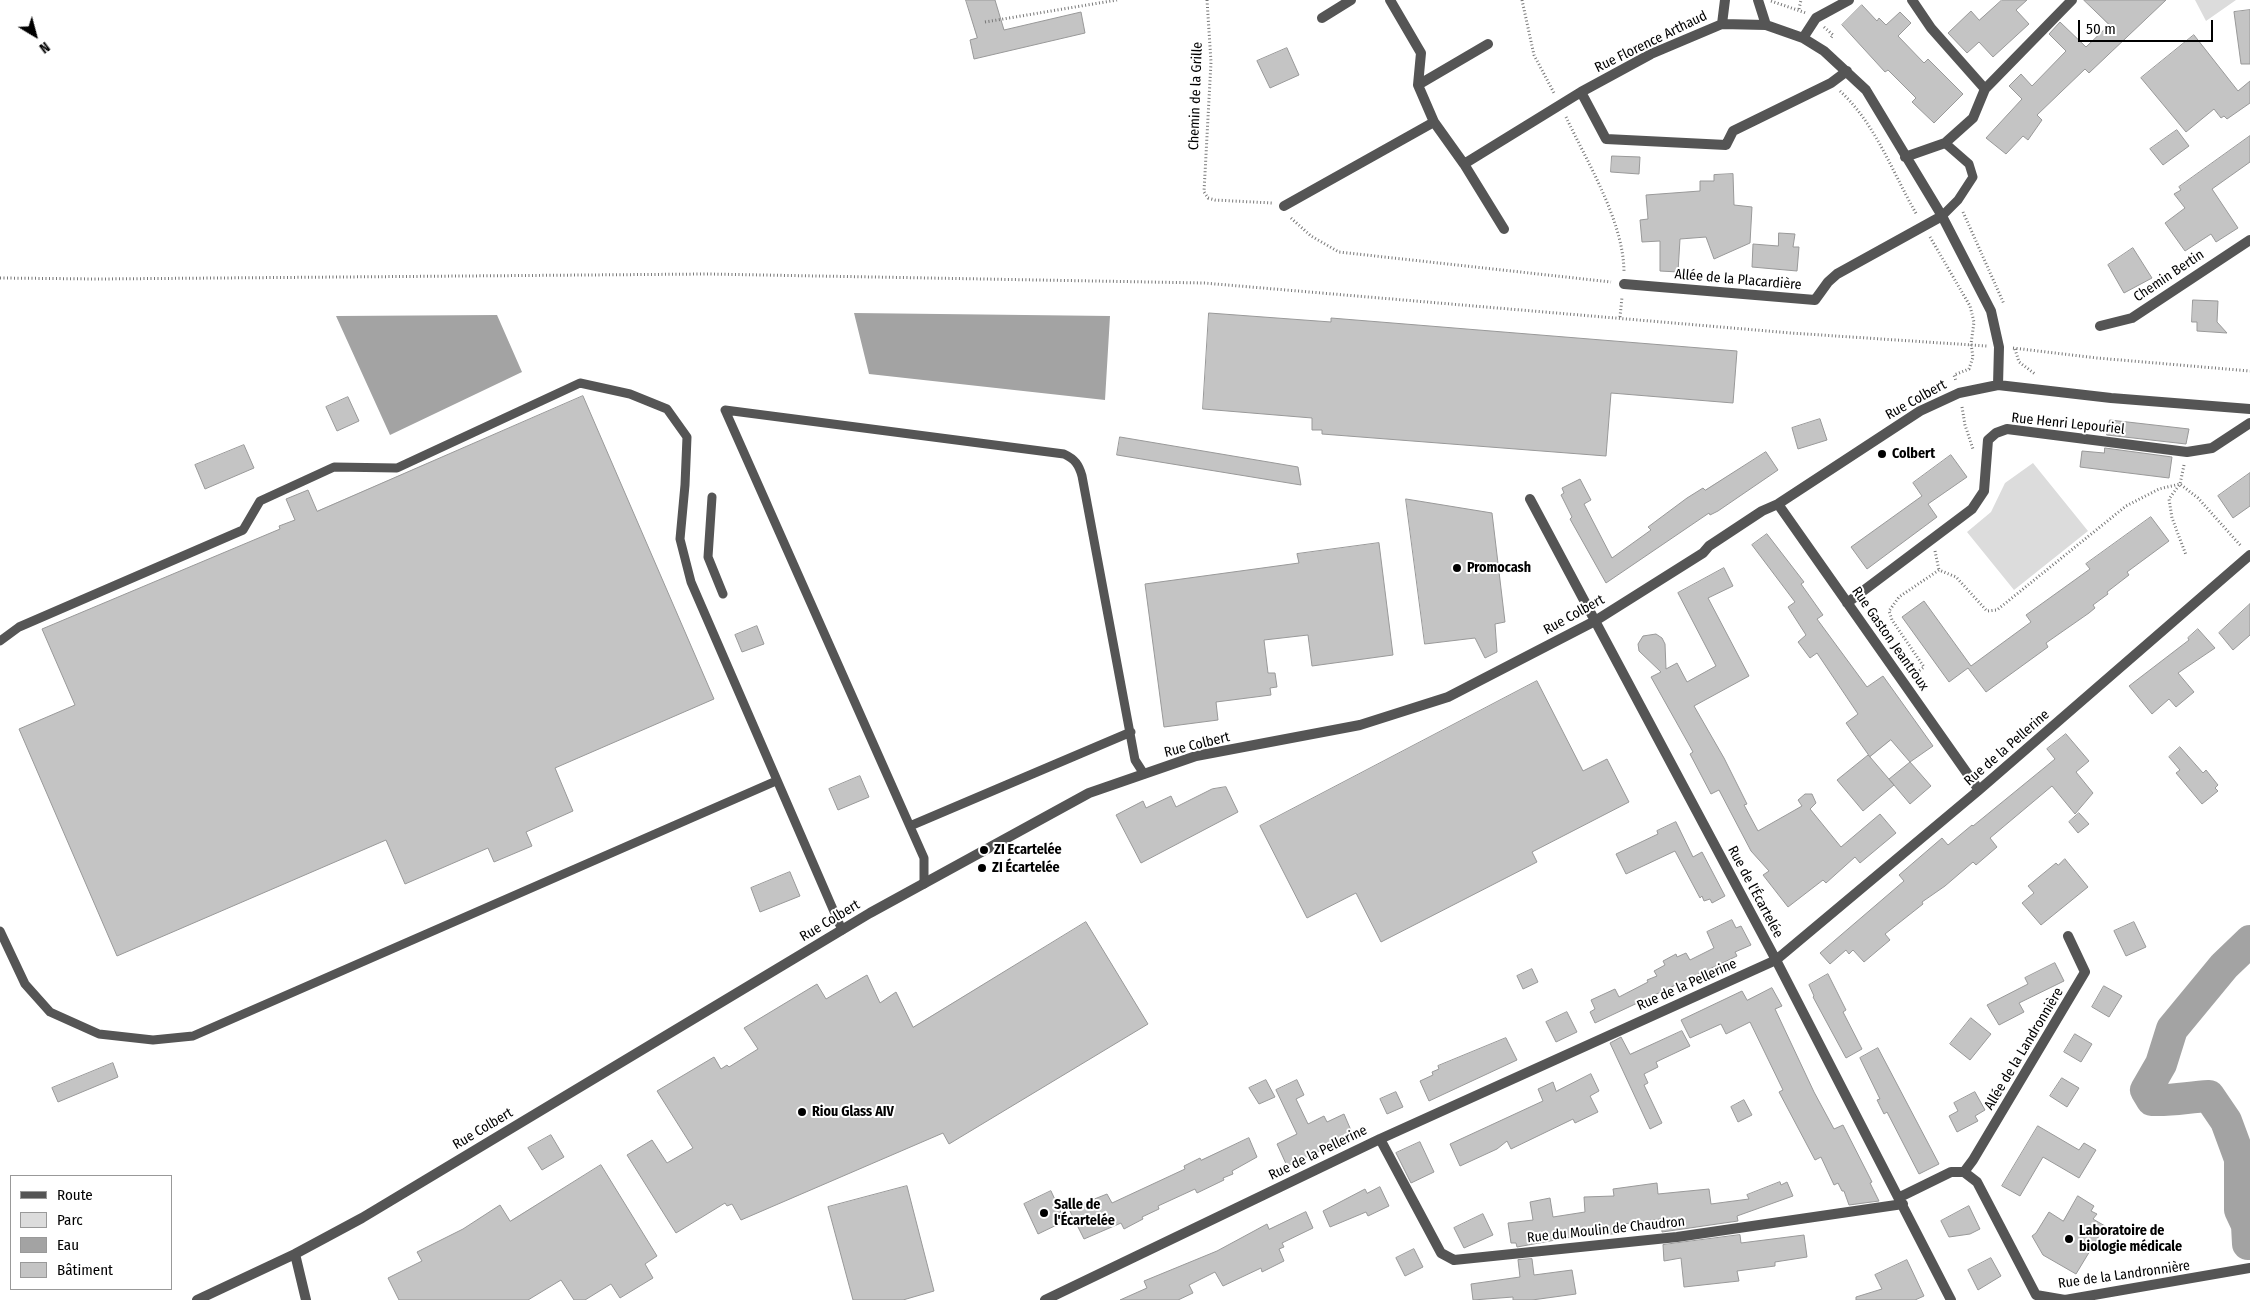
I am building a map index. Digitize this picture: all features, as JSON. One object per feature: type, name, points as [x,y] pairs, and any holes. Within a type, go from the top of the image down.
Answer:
[{"type":"street","points":[[1322,18],[1350,0]]},
{"type":"street","points":[[1390,0],[1421,53],[1418,85],[1434,122],[1464,164],[1504,229]]},
{"type":"street","points":[[1722,24],[1725,0]]},
{"type":"street","points":[[1758,0],[1766,25]]},
{"type":"street","points":[[1804,38],[1816,18],[1849,0]]},
{"type":"street","points":[[1912,0],[1931,28],[1985,89]]},
{"type":"street","points":[[1905,157],[1945,143],[1973,118],[1985,89],[2072,0]]},
{"type":"street","name":"Rue Florence Arthaud","points":[[1464,164],[1581,92],[1651,54],[1722,24],[1766,25],[1804,38],[1824,51],[1866,90],[1942,216],[1983,292],[1991,311],[1998,347],[1998,385]]},
{"type":"street","points":[[1418,85],[1488,44]]},
{"type":"street","points":[[1581,92],[1606,139],[1726,145],[1733,131],[1831,83],[1847,71]]},
{"type":"street","points":[[1279,205],[1434,122]]},
{"type":"street","name":"Allée de la Placardière","points":[[1624,284],[1816,300],[1828,282],[1838,274],[1925,228],[1942,216]]},
{"type":"street","name":"Chemin Bertin","points":[[2100,326],[2132,318],[2250,240]]},
{"type":"street","name":"Rue Colbert","points":[[196,1300],[295,1254],[362,1218],[842,930],[1089,793],[1196,756],[1360,725],[1448,697],[1595,621],[1703,553],[1709,546],[1762,511],[1778,504],[1920,411],[1959,393],[1998,385],[2111,398],[2250,409]]},
{"type":"street","name":"Rue Henri Lepouriel","points":[[1847,603],[1972,509],[1984,491],[1988,440],[1996,432],[2007,429],[2187,452],[2212,448],[2250,423]]},
{"type":"street","name":"Rue de l'Écartelée","points":[[1530,499],[1776,960],[1902,1200],[1951,1300]]},
{"type":"street","name":"Rue Gaston Jeantroux","points":[[1778,504],[1979,790]]},
{"type":"street","name":"Rue de la Pellerine","points":[[1045,1300],[1380,1139],[1776,960],[1979,790],[2250,556]]},
{"type":"street","name":"Allée de la Landronnière","points":[[1964,1172],[2026,1073],[2085,972],[2068,936]]},
{"type":"street","name":"Rue du Moulin de Chaudron","points":[[1380,1139],[1440,1253],[1454,1260],[1677,1237],[1902,1200]]},
{"type":"street","points":[[1902,1200],[1950,1172],[1964,1172]]},
{"type":"street","name":"Rue de la Landronnière","points":[[1964,1172],[1977,1182],[2036,1295],[2065,1300],[2250,1268]]},
{"type":"street","points":[[295,1254],[306,1300]]},
{"type":"lane","points":[[1942,216],[1958,200],[1972,177],[1970,164],[1945,143]]},
{"type":"lane","points":[[0,640],[19,627],[243,530],[260,501],[334,467],[398,468],[580,383],[630,394],[667,409],[687,437],[680,539],[691,582],[842,930]]},
{"type":"lane","points":[[924,884],[924,858],[725,410],[1064,454],[1072,458],[1079,466],[1082,476],[1135,760],[1144,774]]},
{"type":"lane","points":[[712,497],[708,557],[723,594]]},
{"type":"lane","points":[[910,826],[1131,732]]},
{"type":"lane","points":[[0,931],[25,984],[50,1012],[99,1034],[153,1040],[193,1036],[776,781]]},
{"type":"path","points":[[985,22],[1117,0]]},
{"type":"path","name":"Chemin de la Grille","points":[[1207,0],[1211,62],[1204,192],[1208,198],[1215,200],[1279,205]]},
{"type":"path","points":[[1522,0],[1534,56],[1560,105],[1610,212],[1620,242],[1624,284],[1620,317]]},
{"type":"path","points":[[1800,9],[1801,0]]},
{"type":"path","points":[[1831,83],[1851,101],[1869,126],[1970,306],[1974,322],[1971,344],[1973,357],[1969,369],[1954,374],[1964,425],[1976,458]]},
{"type":"path","points":[[1289,217],[1311,236],[1339,252],[1624,284]]},
{"type":"path","points":[[0,278],[98,279],[708,274],[1204,283],[1791,333],[1971,344],[2097,358],[2250,370]]},
{"type":"path","points":[[2186,555],[2172,518],[2169,499],[2180,484],[2187,452]]},
{"type":"path","points":[[2180,484],[2198,498],[2250,556]]},
{"type":"path","points":[[1904,682],[1924,668],[1888,611],[1899,597],[1930,574],[1939,570],[1947,572],[1956,577],[1987,611],[1997,610],[2126,506],[2159,489],[2180,484]]},
{"type":"green space","points":[[2195,0],[2236,0],[2206,21]]},
{"type":"green space","points":[[2033,463],[2088,531],[2014,590],[1967,532],[1991,512],[2005,483]]},
{"type":"water","points":[[854,313],[1110,316],[1105,400],[869,374]]},
{"type":"water","points":[[497,315],[522,372],[390,435],[336,316]]},
{"type":"building","points":[[966,0],[995,0],[1004,30],[1081,12],[1085,33],[974,59],[970,40],[977,38]]},
{"type":"building","points":[[2002,0],[2027,0],[2016,10],[2029,24],[1993,57],[1979,42],[1967,53],[1948,33],[1971,11],[1979,20]]},
{"type":"building","points":[[2084,0],[2166,0],[2089,73],[2085,69],[2037,115],[2042,120],[2028,140],[2023,136],[2006,154],[1986,138],[2022,99],[2009,86],[2021,74],[2032,86],[2066,51],[2049,34],[2060,22],[2086,47],[2109,25]]},
{"type":"building","points":[[1862,5],[1877,21],[1879,18],[1886,25],[1900,12],[1911,23],[1898,36],[1924,63],[1928,59],[1963,94],[1934,123],[1912,102],[1916,98],[1888,70],[1885,72],[1842,25]]},
{"type":"building","points":[[2250,10],[2250,64],[2241,64],[2234,12]]},
{"type":"building","points":[[2194,35],[2238,91],[2250,81],[2250,103],[2227,119],[2224,116],[2221,118],[2214,109],[2186,132],[2141,78]]},
{"type":"building","points":[[1287,48],[1299,75],[1270,88],[1257,61]]},
{"type":"building","points":[[2177,130],[2189,146],[2163,165],[2150,149]]},
{"type":"building","points":[[2250,136],[2250,162],[2212,189],[2238,228],[2216,242],[2211,234],[2185,251],[2165,223],[2185,208],[2174,194],[2181,190],[2179,187]]},
{"type":"building","points":[[1612,156],[1640,157],[1639,174],[1611,172]]},
{"type":"building","points":[[1733,174],[1734,205],[1752,207],[1750,243],[1714,259],[1706,237],[1680,239],[1678,272],[1660,271],[1660,241],[1642,242],[1640,220],[1648,219],[1646,195],[1700,191],[1700,181],[1714,181],[1714,175]]},
{"type":"building","points":[[1779,233],[1795,234],[1793,247],[1799,247],[1797,271],[1752,267],[1753,244],[1778,246]]},
{"type":"building","points":[[2133,248],[2152,278],[2124,293],[2108,265]]},
{"type":"building","points":[[2193,300],[2218,301],[2217,322],[2227,333],[2197,331],[2197,322],[2192,322]]},
{"type":"building","points":[[1209,313],[1331,322],[1331,318],[1737,351],[1733,403],[1611,393],[1606,456],[1322,434],[1322,430],[1312,430],[1312,418],[1203,409]]},
{"type":"building","points":[[583,396],[714,699],[555,768],[573,811],[526,832],[532,846],[494,862],[488,848],[405,884],[386,840],[117,956],[19,729],[75,705],[42,629],[280,529],[279,526],[295,520],[286,499],[308,490],[317,511]]},
{"type":"building","points":[[348,397],[359,421],[337,431],[326,407]]},
{"type":"building","points":[[1820,419],[1827,440],[1798,449],[1792,428]]},
{"type":"building","points":[[2110,420],[2189,429],[2186,444],[2107,435]]},
{"type":"building","points":[[1120,437],[1298,467],[1301,485],[1117,455]]},
{"type":"building","points":[[244,445],[254,468],[205,489],[195,465]]},
{"type":"building","points":[[2105,448],[2172,457],[2169,478],[2080,467],[2082,451],[2104,453]]},
{"type":"building","points":[[1766,452],[1778,470],[1718,511],[1710,515],[1709,513],[1606,583],[1570,519],[1572,517],[1561,495],[1564,493],[1562,488],[1580,479],[1591,500],[1584,504],[1612,558],[1651,530],[1648,527],[1687,498],[1703,488],[1705,490]]},
{"type":"building","points":[[1951,455],[1967,477],[1928,504],[1937,517],[1867,569],[1851,547],[1922,496],[1913,483]]},
{"type":"building","points":[[2250,473],[2250,506],[2233,518],[2218,496]]},
{"type":"building","name":"Promocash","points":[[1406,499],[1492,513],[1505,622],[1495,624],[1497,652],[1485,658],[1475,638],[1425,644]]},
{"type":"building","points":[[2151,517],[2169,541],[2127,572],[2129,575],[2093,605],[2095,608],[2046,643],[2048,647],[1986,692],[1968,668],[1949,682],[1902,617],[1924,601],[1971,666],[2031,622],[2026,615],[2090,569],[2086,564]]},
{"type":"building","points":[[1767,534],[1804,582],[1801,584],[1823,615],[1817,619],[1867,687],[1883,676],[1933,746],[1910,762],[1891,740],[1870,757],[1846,723],[1858,714],[1817,653],[1810,658],[1798,642],[1806,635],[1788,607],[1795,602],[1752,545]]},
{"type":"building","points":[[1379,543],[1393,655],[1312,666],[1308,635],[1264,640],[1268,673],[1275,673],[1277,687],[1270,688],[1271,695],[1216,702],[1218,720],[1164,727],[1145,584],[1299,563],[1297,554]]},
{"type":"building","points":[[1724,568],[1733,586],[1708,598],[1749,676],[1694,706],[1724,758],[1747,804],[1744,805],[1758,831],[1802,806],[1798,800],[1805,794],[1812,794],[1816,803],[1810,809],[1841,847],[1880,814],[1896,833],[1860,863],[1855,857],[1826,883],[1823,880],[1788,907],[1763,875],[1769,871],[1751,851],[1719,790],[1711,794],[1690,754],[1693,752],[1651,677],[1661,672],[1639,651],[1638,644],[1643,636],[1656,634],[1662,638],[1665,644],[1666,669],[1677,663],[1687,682],[1716,666],[1678,593]]},
{"type":"building","points":[[2250,604],[2250,635],[2233,650],[2219,633]]},
{"type":"building","points":[[757,626],[764,644],[742,652],[735,635]]},
{"type":"building","points":[[2198,629],[2215,648],[2178,673],[2194,692],[2176,707],[2169,699],[2152,714],[2129,686],[2189,640],[2188,638]]},
{"type":"building","points":[[1537,681],[1583,771],[1607,759],[1629,802],[1532,852],[1537,862],[1381,942],[1356,893],[1307,918],[1260,826]]},
{"type":"building","points":[[2066,734],[2089,761],[2076,772],[2093,793],[2075,814],[2052,786],[1990,838],[1997,847],[1976,865],[1973,862],[1945,886],[1922,902],[1923,904],[1885,934],[1890,940],[1864,962],[1853,950],[1849,954],[1846,950],[1830,964],[1820,953],[1904,881],[1899,875],[1942,838],[1948,845],[2055,759],[2047,749]]},
{"type":"building","points":[[2180,747],[2203,773],[2206,770],[2218,785],[2215,788],[2218,791],[2202,804],[2176,773],[2180,770],[2169,757]]},
{"type":"building","points":[[1868,755],[1894,785],[1863,811],[1837,780]]},
{"type":"building","points":[[1910,762],[1931,786],[1910,804],[1889,779]]},
{"type":"building","points":[[860,776],[869,797],[838,810],[829,789]]},
{"type":"building","points":[[1226,787],[1238,812],[1141,863],[1116,815],[1143,801],[1146,808],[1171,796],[1176,807],[1212,789]]},
{"type":"building","points":[[2079,813],[2089,824],[2078,833],[2069,822]]},
{"type":"building","points":[[1676,822],[1693,857],[1702,852],[1725,896],[1712,903],[1710,899],[1704,901],[1702,896],[1700,898],[1675,851],[1626,874],[1616,854],[1658,834],[1657,831]]},
{"type":"building","points":[[2065,859],[2088,887],[2041,925],[2022,903],[2034,893],[2028,886],[2056,863],[2058,865]]},
{"type":"building","points":[[790,872],[800,896],[760,912],[751,888]]},
{"type":"building","points":[[1732,920],[1736,928],[1741,926],[1751,945],[1735,952],[1737,956],[1595,1023],[1590,1012],[1595,1009],[1591,1000],[1615,989],[1619,997],[1648,982],[1647,980],[1657,976],[1654,971],[1665,965],[1663,961],[1676,954],[1677,957],[1686,953],[1690,960],[1714,948],[1707,932]]},
{"type":"building","points":[[1086,922],[1148,1024],[949,1144],[943,1133],[741,1220],[732,1204],[727,1206],[725,1203],[676,1233],[627,1155],[652,1140],[667,1163],[693,1148],[657,1091],[714,1057],[721,1069],[727,1065],[729,1067],[758,1049],[744,1028],[817,984],[826,999],[867,975],[880,1003],[896,992],[913,1027]]},
{"type":"building","points":[[2134,922],[2146,947],[2126,956],[2114,931]]},
{"type":"building","points":[[2055,963],[2064,981],[2019,1003],[2024,1012],[1999,1025],[1987,1005],[2028,984],[2025,978]]},
{"type":"building","points":[[1532,969],[1538,982],[1523,989],[1517,976]]},
{"type":"building","points":[[1828,974],[1846,1010],[1843,1012],[1862,1049],[1846,1058],[1813,997],[1809,985]]},
{"type":"building","points":[[2104,986],[2122,996],[2109,1017],[2092,1007]]},
{"type":"building","points":[[1772,988],[1782,1006],[1775,1009],[1814,1092],[1834,1129],[1843,1125],[1872,1182],[1870,1183],[1879,1201],[1849,1205],[1844,1191],[1842,1191],[1838,1183],[1834,1185],[1821,1157],[1815,1160],[1779,1092],[1783,1090],[1750,1022],[1726,1034],[1721,1024],[1690,1038],[1681,1020],[1742,991],[1747,1000]]},
{"type":"building","points":[[1567,1012],[1577,1032],[1556,1042],[1546,1022]]},
{"type":"building","points":[[1971,1018],[1991,1034],[1970,1060],[1950,1044]]},
{"type":"building","points":[[1682,1031],[1690,1046],[1656,1062],[1658,1067],[1644,1074],[1648,1083],[1644,1085],[1662,1123],[1650,1129],[1610,1043],[1621,1037],[1630,1054]]},
{"type":"building","points":[[2075,1034],[2092,1044],[2081,1062],[2064,1052]]},
{"type":"building","points":[[1506,1038],[1517,1060],[1429,1101],[1420,1081],[1433,1075],[1432,1072],[1439,1069],[1438,1066]]},
{"type":"building","points":[[1878,1048],[1939,1164],[1919,1174],[1887,1112],[1884,1114],[1877,1100],[1880,1099],[1860,1058]]},
{"type":"building","points":[[113,1063],[118,1077],[58,1102],[52,1088]]},
{"type":"building","points":[[1591,1074],[1599,1091],[1590,1096],[1598,1112],[1575,1123],[1573,1119],[1511,1149],[1507,1141],[1497,1149],[1460,1166],[1450,1144],[1543,1101],[1538,1089],[1553,1082],[1556,1091]]},
{"type":"building","points":[[2062,1078],[2079,1088],[2067,1107],[2050,1096]]},
{"type":"building","points":[[1266,1080],[1275,1097],[1259,1104],[1249,1088]]},
{"type":"building","points":[[1297,1080],[1304,1095],[1296,1099],[1308,1124],[1324,1116],[1327,1122],[1344,1114],[1353,1135],[1287,1166],[1277,1144],[1297,1134],[1276,1090]]},
{"type":"building","points":[[1396,1092],[1403,1107],[1387,1114],[1380,1099]]},
{"type":"building","points":[[1975,1092],[1985,1110],[1975,1116],[1978,1121],[1957,1132],[1949,1116],[1958,1111],[1954,1103]]},
{"type":"building","points":[[1744,1100],[1752,1115],[1738,1122],[1731,1107]]},
{"type":"building","points":[[2038,1126],[2079,1150],[2084,1143],[2096,1150],[2079,1178],[2043,1157],[2020,1196],[2002,1186]]},
{"type":"building","points":[[551,1135],[564,1157],[542,1170],[528,1148]]},
{"type":"building","points":[[1249,1138],[1257,1157],[1232,1171],[1233,1174],[1223,1178],[1224,1180],[1197,1193],[1195,1189],[1158,1206],[1159,1209],[1124,1229],[1121,1223],[1084,1239],[1069,1209],[1107,1194],[1112,1203],[1185,1169],[1184,1166],[1200,1158],[1201,1160]]},
{"type":"building","points":[[1420,1142],[1434,1172],[1411,1183],[1396,1153]]},
{"type":"building","points":[[601,1165],[657,1256],[645,1264],[653,1278],[620,1298],[611,1284],[585,1300],[574,1300],[561,1280],[528,1300],[399,1300],[388,1278],[422,1261],[417,1252],[463,1229],[500,1205],[510,1221]]},
{"type":"building","points":[[1780,1182],[1781,1185],[1787,1182],[1793,1196],[1737,1216],[1738,1221],[1662,1232],[1661,1219],[1623,1224],[1624,1233],[1572,1237],[1517,1247],[1516,1243],[1511,1243],[1508,1223],[1533,1220],[1530,1202],[1550,1198],[1553,1217],[1585,1212],[1584,1197],[1614,1196],[1613,1189],[1657,1183],[1658,1194],[1709,1189],[1711,1204],[1749,1199],[1747,1195]]},
{"type":"building","points":[[907,1186],[934,1291],[903,1300],[853,1300],[828,1207]]},
{"type":"building","points":[[1380,1187],[1389,1206],[1368,1216],[1366,1212],[1330,1227],[1323,1211],[1365,1189],[1367,1193]]},
{"type":"building","name":"Salle de l'Écartelée","points":[[1051,1191],[1065,1221],[1038,1234],[1024,1204]]},
{"type":"building","name":"Laboratoire de biologie médicale","points":[[2078,1196],[2094,1206],[2091,1211],[2097,1214],[2093,1219],[2105,1226],[2076,1274],[2043,1255],[2032,1236],[2036,1233],[2049,1212],[2063,1221]]},
{"type":"building","points":[[1969,1206],[1980,1229],[1970,1234],[1949,1237],[1941,1221]]},
{"type":"building","points":[[1306,1212],[1313,1228],[1282,1243],[1284,1247],[1279,1249],[1284,1261],[1262,1272],[1261,1268],[1223,1286],[1215,1272],[1189,1285],[1193,1293],[1178,1300],[1120,1300],[1147,1288],[1144,1281],[1217,1251],[1267,1224],[1269,1229]]},
{"type":"building","points":[[1483,1214],[1493,1235],[1464,1248],[1454,1228]]},
{"type":"building","points":[[1740,1235],[1741,1243],[1804,1235],[1807,1257],[1775,1262],[1775,1266],[1737,1271],[1739,1281],[1684,1287],[1681,1258],[1664,1261],[1663,1245]]},
{"type":"building","points":[[1414,1249],[1423,1267],[1405,1276],[1396,1258]]},
{"type":"building","points":[[1991,1258],[2001,1276],[1978,1290],[1968,1270]]},
{"type":"building","points":[[1532,1259],[1534,1275],[1572,1270],[1576,1294],[1532,1300],[1513,1300],[1513,1297],[1473,1300],[1471,1284],[1520,1277],[1518,1260]]},
{"type":"building","points":[[1907,1260],[1924,1296],[1915,1300],[1856,1300],[1856,1297],[1882,1289],[1875,1275]]},
{"type":"waterway","points":[[2248,1244],[2247,1225],[2240,1210],[2240,1159],[2226,1121],[2209,1096],[2152,1100],[2146,1090],[2161,1064],[2172,1029],[2224,966],[2250,941]]},
{"type":"place","name":"Colbert","points":[[1882,454]]},
{"type":"place","name":"Promocash","points":[[1457,568]]},
{"type":"place","name":"ZI Ecartelée","points":[[984,850]]},
{"type":"place","name":"ZI Écartelée","points":[[982,868]]},
{"type":"place","name":"Riou Glass AIV","points":[[802,1112]]},
{"type":"place","name":"Salle de l'Écartelée","points":[[1044,1213]]},
{"type":"place","name":"Laboratoire de biologie médicale","points":[[2069,1239]]}]
